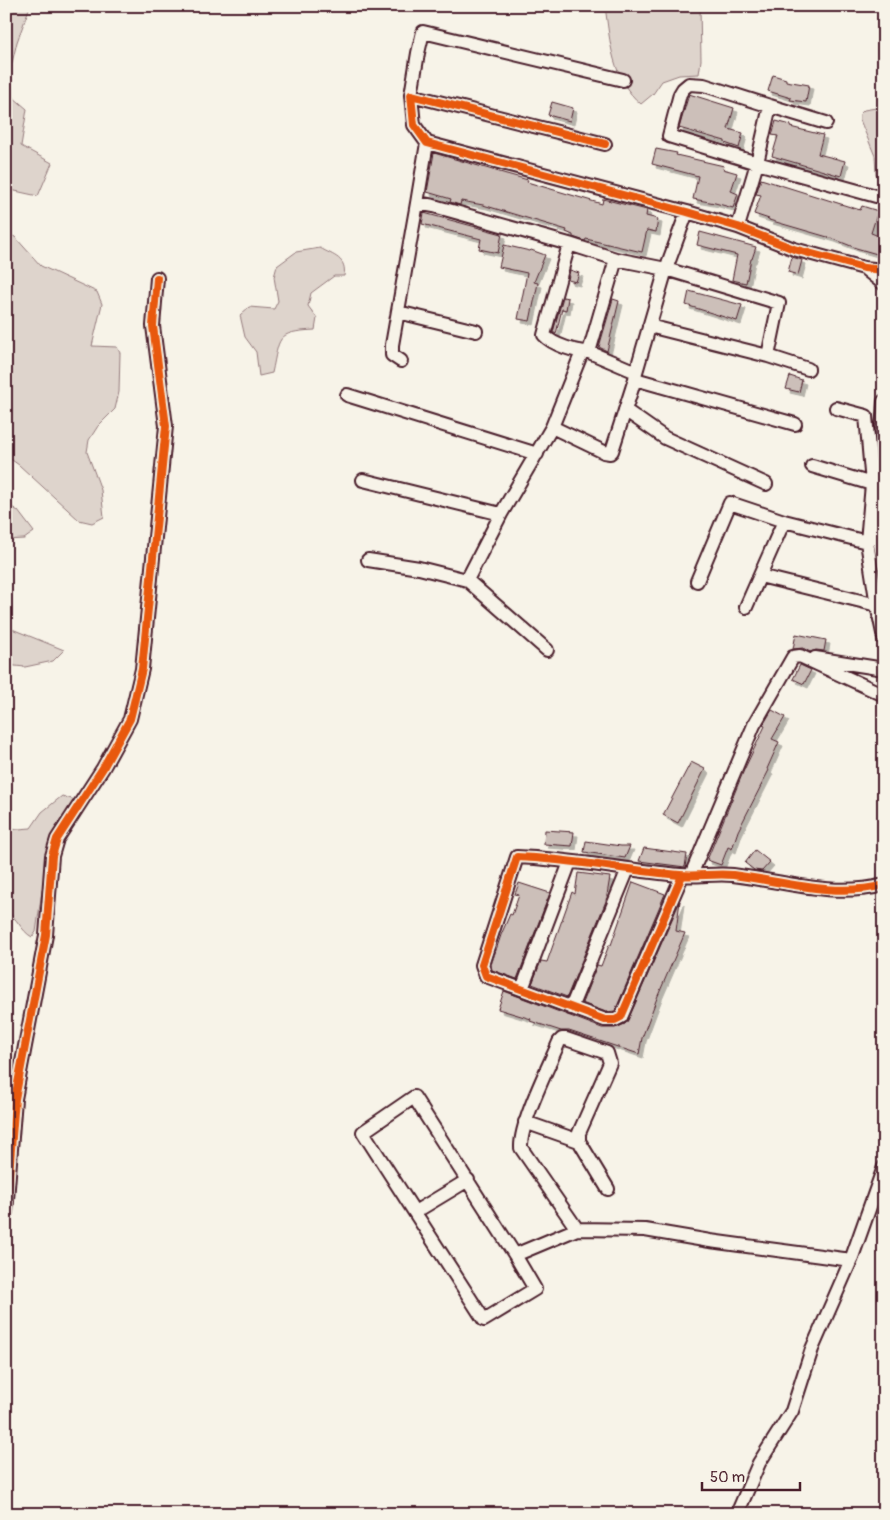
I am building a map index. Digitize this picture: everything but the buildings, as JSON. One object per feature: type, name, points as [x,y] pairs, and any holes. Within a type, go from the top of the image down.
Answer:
[{"type":"street","points":[[623,80],[423,32],[411,94],[414,125],[427,143],[687,212],[738,227],[794,249],[864,268],[884,270]]},
{"type":"street","points":[[826,123],[704,85],[689,84],[680,94],[669,136],[876,196]]},
{"type":"street","points":[[411,94],[605,144]]},
{"type":"street","points":[[738,227],[757,163],[770,106]]},
{"type":"street","points":[[401,360],[392,355],[392,345],[427,143]]},
{"type":"street","points":[[417,203],[434,206],[616,259],[666,269],[779,303],[768,356]]},
{"type":"street","points":[[552,427],[604,452],[610,453],[614,448],[666,269],[687,212]]},
{"type":"street","points":[[569,244],[544,335],[551,341],[585,352],[635,376],[795,424]]},
{"type":"street","points":[[467,580],[501,514],[552,427],[585,352],[616,259]]},
{"type":"street","points":[[864,268],[884,284]]},
{"type":"street","points":[[6,1212],[15,1099],[46,935],[52,856],[57,839],[103,768],[130,719],[142,669],[166,426],[153,326],[157,278]]},
{"type":"street","points":[[398,312],[476,331]]},
{"type":"street","points":[[649,326],[768,356],[808,369]]},
{"type":"street","points":[[347,395],[537,454]]},
{"type":"street","points":[[884,400],[882,411],[884,458]]},
{"type":"street","points":[[836,408],[866,416],[872,484],[867,542],[884,638]]},
{"type":"street","points":[[625,410],[665,438],[766,484]]},
{"type":"street","points":[[812,466],[872,484]]},
{"type":"street","points":[[884,475],[879,539],[884,565]]},
{"type":"street","points":[[363,480],[501,514]]},
{"type":"street","points":[[698,581],[730,503],[784,521],[867,542]]},
{"type":"street","points":[[746,607],[784,521]]},
{"type":"street","points":[[368,560],[419,568],[467,580],[547,650]]},
{"type":"street","points":[[760,576],[877,605]]},
{"type":"street","points":[[884,669],[800,656],[791,658],[754,725],[687,875],[621,1018],[605,1020],[486,976],[482,965],[515,858],[518,857],[687,875],[734,875],[804,887],[840,889],[884,885]]},
{"type":"street","points":[[800,656],[884,695]]},
{"type":"street","points":[[522,989],[570,862]]},
{"type":"street","points":[[571,1008],[628,869]]},
{"type":"street","points":[[576,1230],[521,1148],[521,1137],[525,1122],[559,1042],[562,1039],[608,1053],[610,1057],[610,1062],[581,1128],[579,1141]]},
{"type":"street","points":[[414,1097],[468,1180],[535,1290],[484,1320],[363,1132],[414,1097]]},
{"type":"street","points":[[525,1122],[579,1141],[608,1189]]},
{"type":"street","points":[[737,1514],[759,1463],[792,1411],[812,1349],[851,1260],[884,1167]]},
{"type":"street","points":[[415,1212],[468,1180]]},
{"type":"street","points":[[515,1255],[576,1230],[645,1230],[710,1241],[851,1260]]},
{"type":"shaded area","points":[[6,6],[30,6],[17,42],[6,88]]},
{"type":"shaded area","points":[[605,6],[700,6],[701,60],[699,74],[679,75],[662,81],[653,94],[641,104],[631,94],[618,72],[611,46]]},
{"type":"shaded area","points":[[6,91],[27,109],[21,146],[52,163],[38,196],[6,189]]},
{"type":"shaded area","points":[[876,108],[884,110],[884,188],[876,174],[875,156],[860,120],[860,114],[864,110]]},
{"type":"shaded area","points":[[6,233],[15,237],[41,266],[97,292],[102,304],[92,346],[117,347],[120,353],[119,392],[115,409],[98,426],[89,440],[87,452],[101,490],[104,517],[92,523],[79,520],[19,465],[9,458],[6,459]]},
{"type":"shaded area","points":[[320,248],[341,261],[344,276],[334,276],[311,293],[308,306],[317,318],[315,330],[286,335],[276,351],[272,373],[259,376],[256,352],[245,337],[240,315],[249,307],[274,309],[278,301],[274,277],[277,266],[296,252]]},
{"type":"shaded area","points":[[6,503],[18,511],[34,532],[24,539],[6,540]]},
{"type":"shaded area","points":[[12,629],[64,650],[53,661],[25,667],[6,665],[6,630]]},
{"type":"shaded area","points":[[62,796],[75,800],[49,843],[36,932],[32,937],[6,911],[6,830],[31,828],[42,812]]},
{"type":"cycle path","points":[[605,144],[411,95],[414,125],[427,143],[687,212],[738,227],[794,249],[864,268],[884,270]]},
{"type":"cycle path","points":[[6,1212],[15,1099],[46,935],[52,856],[57,839],[103,768],[130,719],[142,669],[166,426],[153,326],[157,278]]},
{"type":"cycle path","points":[[682,876],[621,1017],[615,1020],[605,1020],[486,976],[482,965],[517,857],[558,860],[680,875],[733,875],[827,889],[865,889],[884,885]]}]
